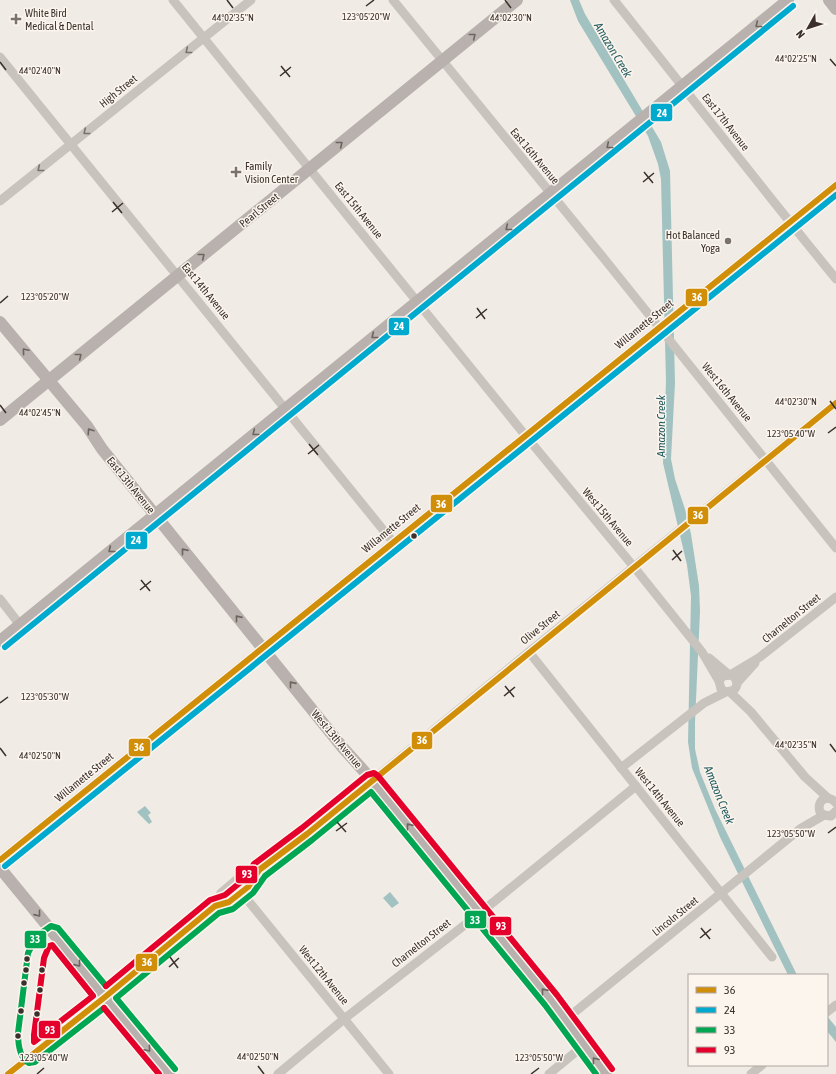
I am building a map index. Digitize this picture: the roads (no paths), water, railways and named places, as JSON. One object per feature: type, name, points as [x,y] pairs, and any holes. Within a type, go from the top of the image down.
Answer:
[{"type":"main road","name":"Pearl Street","points":[[0,420],[517,0]]},
{"type":"main road","points":[[0,641],[788,0]]},
{"type":"main road","points":[[828,0],[836,9]]},
{"type":"main road","name":"East 13th Avenue","points":[[0,322],[87,426],[102,449],[263,648]]},
{"type":"main road","name":"West 13th Avenue","points":[[263,648],[343,748],[372,781],[547,995],[606,1074]]},
{"type":"main road","points":[[0,868],[169,1074]]},
{"type":"street","name":"East 15th Avenue","points":[[173,0],[525,435]]},
{"type":"street","name":"High Street","points":[[0,202],[251,0]]},
{"type":"street","name":"East 16th Avenue","points":[[393,0],[659,327]]},
{"type":"street","name":"East 17th Avenue","points":[[614,0],[836,278]]},
{"type":"street","name":"East 14th Avenue","points":[[0,57],[70,145],[286,408],[393,542]]},
{"type":"street","name":"Willamette Street","points":[[0,860],[836,185]]},
{"type":"street","name":"West 16th Avenue","points":[[659,327],[836,548]]},
{"type":"street","name":"Olive Street","points":[[216,906],[221,893],[240,877],[259,870],[307,834],[836,403]]},
{"type":"street","name":"West 15th Avenue","points":[[525,435],[702,652],[719,683]]},
{"type":"street","name":"Charnelton Street","points":[[729,674],[760,657],[836,597]]},
{"type":"street","points":[[0,599],[20,625]]},
{"type":"street","name":"West 14th Avenue","points":[[529,652],[772,958]]},
{"type":"street","name":"West 15th Avenue","points":[[702,652],[729,674]]},
{"type":"street","name":"Charnelton Street","points":[[737,685],[760,657]]},
{"type":"street","points":[[701,705],[723,676],[729,674],[734,677],[752,712],[805,777],[819,805],[820,812],[831,816]]},
{"type":"street","points":[[719,683],[721,690],[728,692],[752,712]]},
{"type":"street","points":[[621,768],[701,705],[734,690],[737,685]]},
{"type":"street","points":[[805,777],[833,798]]},
{"type":"street","name":"Charnelton Street","points":[[278,1074],[344,1019],[636,786]]},
{"type":"street","name":"Lincoln Street","points":[[565,1020],[800,829],[822,799],[833,798]]},
{"type":"street","name":"Lincoln Street","points":[[800,829],[831,816]]},
{"type":"street","name":"Olive Street","points":[[8,1074],[216,906],[229,902],[248,887],[259,870]]},
{"type":"street","name":"West 12th Avenue","points":[[241,892],[389,1074]]},
{"type":"street","points":[[828,1011],[836,1005]]},
{"type":"street","points":[[549,1074],[584,1045]]},
{"type":"street","points":[[751,1074],[761,1066]]},
{"type":"water","points":[[570,0],[579,0],[585,14],[661,142],[670,171],[675,383],[671,459],[675,479],[685,509],[691,534],[699,586],[700,611],[695,749],[700,772],[715,809],[797,974],[788,974],[720,837],[692,768],[688,742],[691,596],[687,565],[663,463],[666,381],[661,179],[658,164],[648,136],[578,21]]},
{"type":"water","points":[[145,806],[151,813],[148,815],[152,822],[149,824],[137,812]]},
{"type":"water","points":[[390,892],[399,903],[392,908],[383,898]]},
{"type":"water","points":[[828,1017],[836,1027],[836,1042],[828,1032]]},
{"type":"place","name":"White Bird Medical & Dental","points":[[16,19]]},
{"type":"place","name":"Family Vision Center","points":[[236,172]]},
{"type":"place","name":"Hot Balanced Yoga","points":[[728,241]]},
{"type":"water label","name":"Amazon Creek","points":[[613,50]]},
{"type":"water label","name":"Amazon Creek","points":[[661,426]]},
{"type":"water label","name":"Amazon Creek","points":[[719,795]]}]
